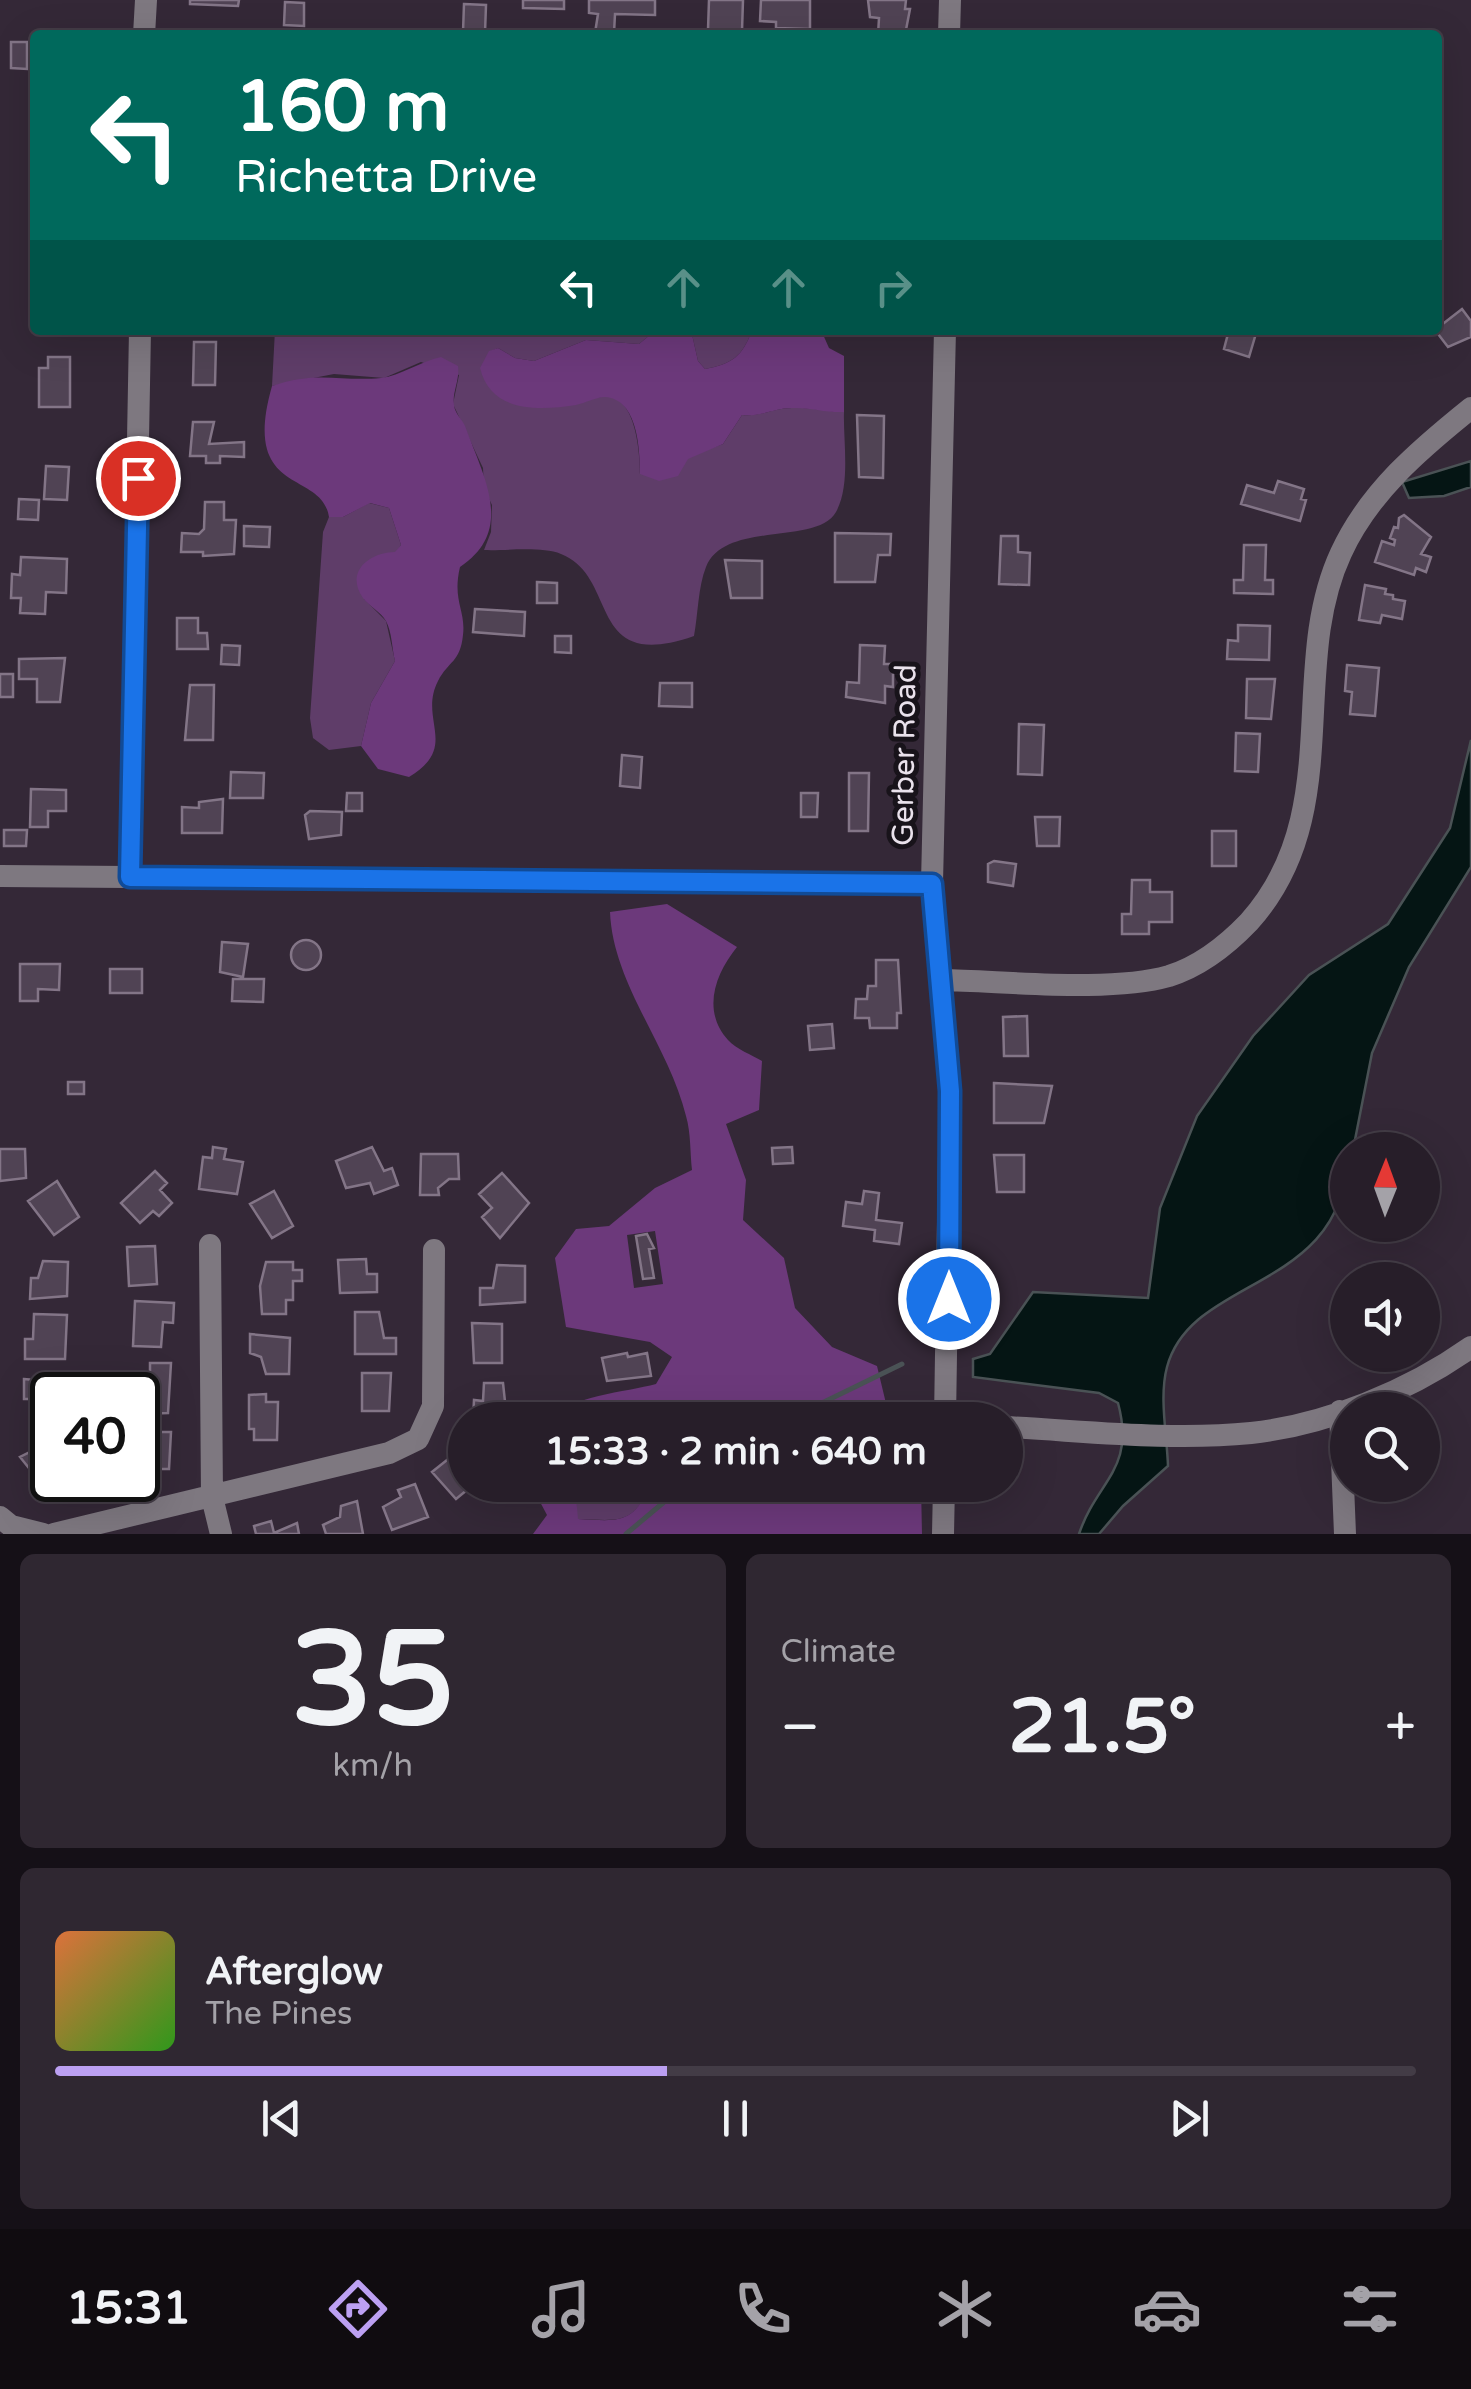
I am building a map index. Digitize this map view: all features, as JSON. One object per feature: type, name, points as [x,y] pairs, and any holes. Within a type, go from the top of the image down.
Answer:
[{"type":"street","points":[[144,30],[146,0]]},
{"type":"street","points":[[949,30],[950,0]]},
{"type":"street","points":[[130,877],[140,335]]},
{"type":"street","name":"Gerber Road","points":[[945,335],[932,884],[950,1091],[946,1402]]},
{"type":"street","points":[[942,980],[1154,979],[1201,962],[1234,939],[1265,900],[1299,824],[1310,775],[1321,625],[1340,555],[1374,499],[1397,472],[1471,408]]},
{"type":"street","points":[[0,876],[932,884]]},
{"type":"street","points":[[210,1246],[212,1496],[221,1534]]},
{"type":"street","points":[[54,1534],[389,1453],[418,1439],[433,1406],[434,1250]]},
{"type":"street","points":[[1387,1392],[1422,1378],[1471,1347]]},
{"type":"street","points":[[1023,1427],[1184,1434],[1253,1432],[1330,1413]]},
{"type":"street","points":[[943,1534],[944,1502]]},
{"type":"street","points":[[1344,1502],[1345,1534]]},
{"type":"street","points":[[0,1517],[11,1526],[43,1534]]},
{"type":"shaded area","points":[[275,335],[650,335],[639,344],[586,340],[534,361],[515,358],[498,348],[489,352],[530,406],[601,397],[613,397],[622,403],[634,425],[640,474],[723,444],[742,415],[792,408],[844,412],[845,476],[841,501],[826,522],[732,543],[716,553],[703,575],[694,636],[659,644],[636,642],[620,633],[591,582],[579,566],[561,554],[534,549],[484,550],[491,532],[492,505],[484,488],[483,468],[453,404],[459,375],[421,362],[384,378],[334,374],[272,386]]},
{"type":"shaded area","points":[[650,335],[692,335],[698,361],[705,369],[735,357],[750,335],[823,335],[829,348],[844,356],[844,412],[792,408],[742,415],[723,444],[688,459],[678,476],[659,481],[640,474],[635,427],[624,406],[616,400],[602,397],[546,408],[517,405],[494,393],[480,368],[489,351],[498,348],[515,358],[534,361],[586,340],[639,344]]},
{"type":"shaded area","points":[[692,335],[750,335],[735,357],[722,364],[705,369],[698,361]]},
{"type":"shaded area","points":[[441,357],[458,366],[455,408],[486,483],[491,519],[477,552],[460,567],[463,635],[457,656],[442,674],[433,695],[432,754],[409,777],[378,769],[361,746],[371,703],[395,661],[386,621],[363,598],[357,579],[369,559],[395,552],[401,545],[389,508],[370,503],[343,517],[329,517],[323,502],[313,492],[274,464],[266,447],[265,422],[272,386],[316,377],[381,378]]},
{"type":"shaded area","points":[[1471,461],[1471,487],[1444,496],[1409,498],[1402,482]]},
{"type":"shaded area","points":[[369,503],[389,508],[401,545],[364,599],[386,621],[395,661],[371,703],[361,746],[329,750],[313,738],[310,718],[323,532],[329,517],[343,517]]},
{"type":"shaded area","points":[[1471,740],[1471,867],[1409,967],[1372,1053],[1357,1132],[1330,1132],[1330,1218],[1323,1231],[1297,1257],[1206,1314],[1182,1337],[1165,1379],[1168,1466],[1123,1506],[1099,1534],[1079,1534],[1118,1460],[1122,1426],[1118,1403],[1099,1393],[973,1377],[973,1359],[990,1354],[1033,1292],[1148,1298],[1160,1208],[1197,1116],[1253,1036],[1309,975],[1388,924],[1450,828]]},
{"type":"shaded area","points":[[667,904],[737,947],[723,968],[713,1004],[728,1040],[762,1061],[759,1110],[726,1124],[746,1180],[743,1220],[784,1258],[795,1308],[832,1347],[877,1366],[886,1402],[578,1402],[656,1384],[672,1357],[650,1342],[566,1327],[555,1258],[576,1229],[609,1226],[655,1188],[692,1170],[688,1123],[678,1090],[631,990],[613,939],[610,912]],"holes":[[[655,1231],[663,1284],[634,1288],[627,1235]]]},
{"type":"shaded area","points":[[540,1502],[576,1502],[578,1519],[614,1520],[630,1514],[641,1502],[921,1502],[922,1534],[533,1534],[547,1515]]},
{"type":"shaded area","points":[[576,1502],[641,1502],[623,1518],[577,1519]]},
{"type":"building","points":[[190,0],[239,0],[238,6],[190,4]]},
{"type":"building","points":[[523,0],[564,0],[564,9],[523,8]]},
{"type":"building","points":[[589,0],[655,0],[655,15],[615,14],[614,30],[595,30],[598,14],[589,13]]},
{"type":"building","points":[[709,0],[743,0],[742,30],[708,30]]},
{"type":"building","points":[[761,0],[810,0],[810,29],[776,28],[776,22],[760,21]]},
{"type":"building","points":[[868,0],[906,0],[905,9],[910,9],[906,30],[878,30],[879,18],[870,17]]},
{"type":"building","points":[[285,2],[304,3],[304,26],[284,25]]},
{"type":"building","points":[[464,4],[486,5],[485,30],[463,30]]},
{"type":"building","points":[[11,42],[27,42],[27,69],[11,68]]},
{"type":"building","points":[[1462,309],[1471,321],[1471,337],[1448,347],[1439,335],[1442,335],[1442,325]]},
{"type":"building","points":[[1228,335],[1256,335],[1249,357],[1224,349]]},
{"type":"building","points":[[194,342],[216,342],[215,385],[193,385]]},
{"type":"building","points":[[48,357],[70,357],[70,407],[39,407],[39,368],[48,368]]},
{"type":"building","points":[[857,415],[884,416],[883,478],[859,477]]},
{"type":"building","points":[[193,422],[214,422],[209,444],[244,442],[244,457],[220,456],[220,463],[206,463],[206,456],[190,456]]},
{"type":"building","points":[[46,466],[69,467],[67,500],[44,499]]},
{"type":"building","points":[[1278,481],[1304,489],[1301,499],[1306,500],[1300,521],[1241,504],[1247,485],[1274,493]]},
{"type":"building","points":[[19,499],[39,500],[38,520],[18,519]]},
{"type":"building","points":[[205,502],[224,502],[224,520],[236,520],[234,554],[203,556],[203,552],[181,552],[182,533],[199,534],[204,529]]},
{"type":"building","points":[[1404,515],[1431,537],[1421,554],[1431,557],[1426,572],[1416,568],[1414,575],[1375,562],[1382,541],[1394,545],[1395,540],[1390,538]]},
{"type":"building","points":[[244,526],[270,527],[269,547],[244,546]]},
{"type":"building","points":[[835,533],[891,534],[890,555],[878,555],[875,582],[835,582]]},
{"type":"building","points":[[1001,536],[1018,536],[1018,552],[1030,553],[1029,585],[999,584]]},
{"type":"building","points":[[1244,545],[1266,545],[1265,580],[1273,580],[1273,594],[1234,593],[1234,580],[1243,580]]},
{"type":"building","points":[[21,557],[67,559],[66,593],[46,592],[45,614],[20,613],[21,598],[11,598],[12,574],[20,575]]},
{"type":"building","points":[[725,560],[762,561],[762,598],[731,598]]},
{"type":"building","points":[[537,582],[557,583],[557,603],[537,603]]},
{"type":"building","points":[[1365,585],[1386,589],[1385,594],[1405,601],[1402,619],[1382,615],[1380,623],[1359,620]]},
{"type":"building","points":[[475,609],[525,612],[524,636],[473,632]]},
{"type":"building","points":[[177,618],[198,618],[198,633],[207,633],[208,649],[177,649]]},
{"type":"building","points":[[1238,625],[1270,626],[1269,660],[1227,659],[1228,640],[1238,641]]},
{"type":"building","points":[[555,636],[571,636],[571,653],[555,652]]},
{"type":"building","points":[[222,645],[240,646],[239,665],[221,664]]},
{"type":"building","points":[[860,645],[885,646],[884,664],[893,664],[893,687],[885,686],[885,703],[846,697],[847,682],[859,683]]},
{"type":"building","points":[[65,658],[60,702],[37,702],[37,679],[19,679],[19,659]]},
{"type":"building","points":[[1347,665],[1379,668],[1375,716],[1350,714],[1352,692],[1345,691]]},
{"type":"building","points":[[0,674],[13,674],[13,697],[0,697]]},
{"type":"building","points":[[1247,679],[1275,679],[1271,719],[1246,718]]},
{"type":"building","points":[[660,683],[692,683],[692,707],[659,706]]},
{"type":"building","points":[[190,685],[214,685],[213,740],[185,740]]},
{"type":"building","points":[[1019,724],[1044,725],[1042,775],[1018,774]]},
{"type":"building","points":[[1236,733],[1260,734],[1258,772],[1235,771]]},
{"type":"building","points":[[622,755],[642,757],[640,788],[620,786]]},
{"type":"building","points":[[231,772],[264,773],[263,798],[230,798]]},
{"type":"building","points":[[849,773],[869,773],[868,831],[849,831]]},
{"type":"building","points":[[31,789],[66,790],[66,811],[48,811],[48,827],[30,827]]},
{"type":"building","points":[[347,793],[362,793],[362,811],[346,811]]},
{"type":"building","points":[[801,793],[818,793],[817,817],[801,817]]},
{"type":"building","points":[[223,799],[222,833],[182,833],[182,807],[199,808],[199,802]]},
{"type":"building","points":[[310,811],[342,812],[341,835],[309,839],[305,815]]},
{"type":"building","points":[[1035,817],[1060,817],[1059,846],[1037,846]]},
{"type":"building","points":[[4,830],[27,830],[26,846],[4,846]]},
{"type":"building","points":[[1212,831],[1236,831],[1236,866],[1212,866]]},
{"type":"building","points":[[988,864],[1016,864],[1013,886],[988,882]]},
{"type":"building","points":[[1132,880],[1150,880],[1150,892],[1172,892],[1172,922],[1149,922],[1149,934],[1122,934],[1122,914],[1131,914]]},
{"type":"building","points":[[306,940],[316,945],[321,955],[316,965],[306,970],[296,965],[291,955],[296,945]]},
{"type":"building","points":[[222,942],[248,944],[243,977],[220,972]]},
{"type":"building","points":[[876,960],[898,960],[901,1013],[897,1013],[897,1028],[870,1028],[869,1018],[855,1018],[856,999],[867,999],[868,986],[876,986]]},
{"type":"building","points":[[20,964],[60,964],[59,990],[38,989],[38,1001],[20,1001]]},
{"type":"building","points":[[110,969],[142,969],[142,993],[110,993]]},
{"type":"building","points":[[233,979],[264,979],[263,1002],[232,1001]]},
{"type":"building","points":[[1027,1016],[1028,1056],[1004,1056],[1003,1017]]},
{"type":"building","points":[[832,1024],[834,1048],[810,1050],[808,1026]]},
{"type":"building","points":[[68,1082],[84,1082],[84,1094],[68,1094]]},
{"type":"building","points":[[994,1083],[1052,1086],[1044,1123],[994,1123]]},
{"type":"building","points":[[213,1147],[226,1149],[224,1159],[243,1162],[237,1194],[199,1189],[203,1157],[212,1158]]},
{"type":"building","points":[[372,1147],[384,1171],[392,1168],[398,1185],[374,1194],[370,1183],[346,1188],[336,1161]]},
{"type":"building","points":[[792,1147],[793,1163],[773,1164],[772,1148]]},
{"type":"building","points":[[0,1149],[25,1149],[26,1178],[0,1181]]},
{"type":"building","points":[[421,1154],[458,1154],[459,1179],[449,1179],[438,1188],[439,1195],[420,1195]]},
{"type":"building","points":[[994,1155],[1024,1155],[1024,1192],[997,1192]]},
{"type":"building","points":[[155,1171],[167,1183],[160,1190],[172,1203],[159,1216],[153,1211],[140,1223],[121,1203]]},
{"type":"building","points":[[502,1173],[529,1203],[500,1238],[482,1217],[492,1208],[479,1194]]},
{"type":"building","points":[[57,1181],[79,1217],[54,1235],[28,1201]]},
{"type":"building","points":[[274,1191],[293,1226],[272,1238],[250,1204]]},
{"type":"building","points":[[864,1191],[879,1193],[876,1220],[902,1223],[899,1244],[874,1241],[875,1230],[843,1226],[846,1202],[862,1204]]},
{"type":"building","points":[[647,1234],[654,1248],[649,1249],[654,1278],[643,1279],[636,1236]]},
{"type":"building","points":[[155,1246],[157,1284],[129,1286],[127,1247]]},
{"type":"building","points":[[366,1259],[367,1274],[377,1274],[377,1292],[340,1293],[338,1260]]},
{"type":"building","points":[[43,1261],[68,1262],[67,1296],[30,1299],[31,1278],[38,1278]]},
{"type":"building","points":[[266,1262],[293,1262],[293,1270],[302,1270],[302,1281],[293,1281],[293,1300],[286,1300],[286,1314],[262,1314],[260,1286]]},
{"type":"building","points":[[497,1265],[525,1266],[525,1302],[480,1305],[480,1288],[493,1288]]},
{"type":"building","points":[[135,1301],[174,1303],[173,1323],[163,1322],[161,1347],[133,1346]]},
{"type":"building","points":[[355,1312],[379,1312],[384,1338],[396,1338],[396,1354],[355,1354]]},
{"type":"building","points":[[34,1314],[67,1315],[65,1359],[25,1359],[25,1339],[33,1339]]},
{"type":"building","points":[[472,1323],[502,1324],[502,1363],[474,1363]]},
{"type":"building","points":[[250,1334],[290,1338],[289,1374],[266,1374],[261,1357],[250,1353]]},
{"type":"building","points":[[627,1353],[628,1357],[647,1353],[651,1376],[607,1381],[602,1358]]},
{"type":"building","points":[[150,1363],[171,1363],[168,1413],[160,1413],[160,1372],[150,1372]]},
{"type":"building","points":[[362,1373],[391,1373],[389,1411],[362,1411]]},
{"type":"building","points":[[24,1379],[30,1380],[30,1399],[24,1399]]},
{"type":"building","points":[[484,1383],[503,1383],[505,1402],[474,1402],[483,1401]]},
{"type":"building","points":[[266,1394],[266,1402],[278,1402],[277,1440],[254,1440],[254,1429],[249,1429],[249,1395]]},
{"type":"building","points":[[160,1432],[171,1432],[169,1469],[160,1469]]},
{"type":"building","points":[[30,1452],[30,1469],[20,1457]]},
{"type":"building","points":[[448,1461],[448,1490],[432,1472]]},
{"type":"building","points":[[415,1484],[428,1517],[392,1530],[383,1507],[401,1497],[398,1490]]},
{"type":"building","points":[[357,1501],[363,1534],[326,1534],[323,1525],[340,1517],[341,1506]]},
{"type":"building","points":[[271,1521],[274,1533],[297,1523],[299,1534],[256,1534],[254,1526]]},
{"type":"waterway","points":[[824,1402],[902,1364]]},
{"type":"waterway","points":[[626,1534],[664,1502]]},
{"type":"route","points":[[138,478],[130,877],[932,884],[950,1091],[949,1299]]}]
